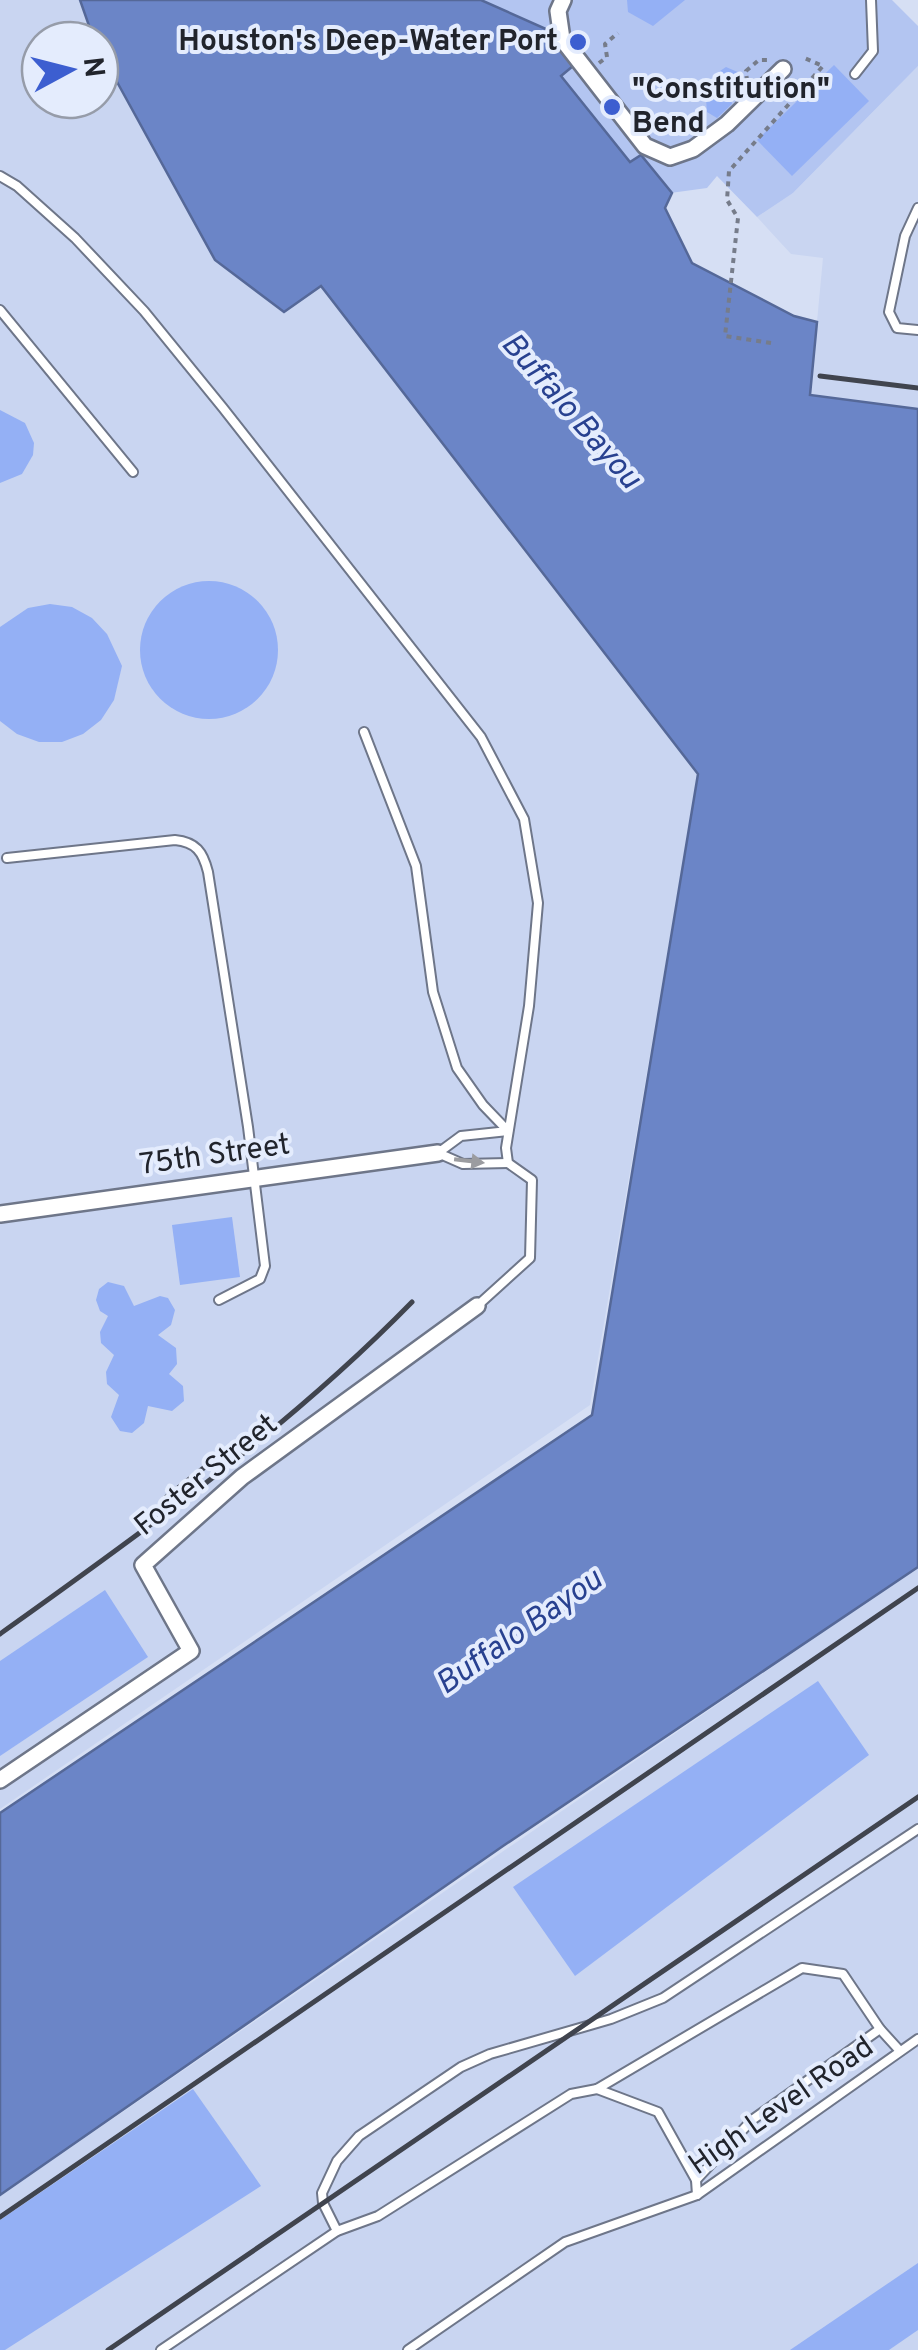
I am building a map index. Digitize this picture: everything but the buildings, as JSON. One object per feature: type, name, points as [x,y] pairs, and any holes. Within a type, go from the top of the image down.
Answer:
[{"type":"street","points":[[563,0],[558,10],[562,39],[645,146],[670,156],[693,150],[727,124],[782,68]]},
{"type":"street","name":"75th Street","points":[[0,1214],[438,1153]]},
{"type":"street","name":"Foster Street","points":[[0,1780],[191,1651],[143,1565],[242,1478],[476,1306]]},
{"type":"lane","points":[[855,74],[874,50],[871,0]]},
{"type":"lane","points":[[0,176],[17,186],[75,238],[144,311],[481,737],[524,819],[538,903],[529,1006],[508,1131],[508,1163]]},
{"type":"lane","points":[[918,208],[905,236],[888,312],[898,328],[918,330]]},
{"type":"lane","points":[[0,310],[133,472]]},
{"type":"lane","points":[[364,732],[416,866],[433,992],[457,1068],[483,1105],[508,1131]]},
{"type":"lane","points":[[6,858],[175,840],[190,841],[200,850],[208,872],[255,1178],[265,1273],[250,1286],[219,1300]]},
{"type":"lane","points":[[476,1306],[530,1258],[532,1180],[508,1163],[463,1164],[438,1153],[461,1136],[508,1131]]},
{"type":"lane","points":[[337,2231],[322,2193],[337,2161],[359,2136],[461,2067],[664,1998],[918,1829]]},
{"type":"lane","points":[[161,2350],[337,2231],[378,2216],[571,2094],[597,2089],[802,1968],[843,1974],[900,2051]]},
{"type":"lane","points":[[696,2180],[752,2120],[880,2029]]},
{"type":"lane","name":"High Level Road","points":[[408,2350],[565,2242],[697,2196],[918,2039]]},
{"type":"lane","points":[[597,2089],[658,2112],[696,2180],[697,2196]]},
{"type":"path","points":[[587,72],[607,57],[605,44],[618,33]]},
{"type":"path","points":[[771,343],[724,336],[738,218],[726,200],[728,171],[823,66],[802,57]]},
{"type":"shaded area","points":[[0,0],[80,0],[87,20],[20,20],[20,120],[120,120],[120,87],[215,260],[321,285],[698,774],[590,1405],[0,1809]]},
{"type":"shaded area","points":[[421,0],[892,0],[918,26],[918,66],[793,193],[757,217],[717,176],[707,188],[597,203]]},
{"type":"shaded area","points":[[918,66],[918,409],[810,396],[823,258],[791,254],[757,217],[793,193]]},
{"type":"shaded area","points":[[918,1567],[918,2350],[0,2350],[0,2196]]},
{"type":"water","name":"Buffalo Bayou","points":[[80,0],[481,0],[546,29],[573,66],[561,76],[630,162],[641,155],[672,193],[665,208],[692,263],[794,316],[817,322],[810,395],[918,409],[918,1567],[503,1846],[0,2195],[0,1813],[592,1415],[698,774],[321,286],[284,312],[215,260],[120,87],[120,20],[87,20]]},
{"type":"railway","points":[[820,376],[918,388]]},
{"type":"railway","points":[[0,1634],[265,1436],[365,1349],[412,1302]]},
{"type":"railway","points":[[164,1499],[219,1456]]},
{"type":"railway","points":[[0,2217],[918,1588]]},
{"type":"railway","points":[[108,2350],[918,1797]]},
{"type":"place","name":"Houston's Deep-Water Port","points":[[578,42]]},
{"type":"place","name":"\"Constitution\" Bend","points":[[612,107]]}]
